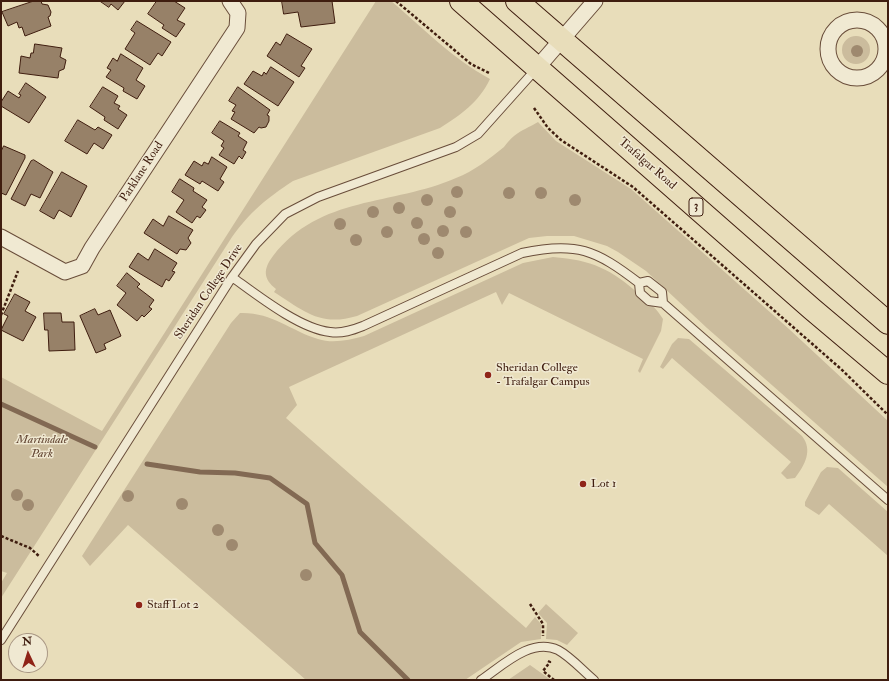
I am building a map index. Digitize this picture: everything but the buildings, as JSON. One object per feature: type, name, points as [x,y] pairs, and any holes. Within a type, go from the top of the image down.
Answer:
[{"type":"main road","name":"Trafalgar Road","points":[[461,1],[812,309],[888,373]]},
{"type":"main road","points":[[517,1],[888,323]]},
{"type":"street","name":"Parklane Road","points":[[1,237],[65,272],[82,266],[92,248],[237,28],[238,13],[230,1]]},
{"type":"street","points":[[537,68],[595,1]]},
{"type":"lane","name":"Sheridan College Drive","points":[[1,640],[232,276],[256,244],[285,214],[318,197],[456,147],[478,134],[516,94],[537,68]]},
{"type":"lane","points":[[232,276],[272,305],[306,325],[331,333],[347,332],[363,326],[522,253],[539,249],[570,248],[599,256],[612,262],[639,283],[640,293],[649,301],[663,303],[888,500]]},
{"type":"lane","points":[[639,283],[648,281],[662,292],[663,303]]},
{"type":"lane","points":[[481,680],[526,650],[543,647],[559,651],[594,680]]},
{"type":"path","points":[[396,1],[471,64],[489,72]]},
{"type":"path","points":[[534,108],[548,128],[561,140],[633,187],[835,364],[888,415]]},
{"type":"path","points":[[1,315],[18,271]]},
{"type":"path","points":[[1,536],[30,548]]},
{"type":"path","points":[[530,604],[543,624],[543,638]]},
{"type":"path","points":[[544,660],[550,662],[543,671],[554,680]]},
{"type":"green space","name":"Martindale Park","points":[[376,1],[391,1],[451,53],[490,79],[486,87],[469,107],[440,128],[293,181],[267,200],[253,213],[232,237],[1,598],[1,583],[7,573],[1,571],[1,377],[102,431]]},
{"type":"green space","points":[[856,36],[866,40],[870,50],[866,60],[856,64],[846,60],[842,50],[846,40]]},
{"type":"green space","points":[[538,122],[556,141],[631,189],[789,329],[888,421],[888,487],[707,328],[646,271],[607,246],[574,236],[529,238],[357,316],[344,319],[333,320],[313,315],[274,292],[276,289],[267,278],[267,265],[273,256],[292,236],[312,222],[335,212],[432,187],[463,175],[493,156],[517,134]]},
{"type":"green space","points":[[553,257],[567,258],[590,263],[610,272],[630,286],[658,312],[663,319],[661,331],[640,373],[638,371],[643,359],[509,293],[502,305],[496,292],[289,387],[297,405],[286,418],[526,628],[535,617],[541,624],[541,639],[521,642],[465,680],[306,680],[128,525],[90,566],[82,556],[231,323],[240,313],[251,313],[271,318],[318,339],[329,341],[347,340],[364,336],[523,263]]},
{"type":"green space","points":[[678,338],[689,339],[802,436],[807,447],[807,452],[805,463],[795,478],[787,479],[781,473],[791,462],[672,358],[663,369],[660,367],[672,344]]},
{"type":"green space","points":[[827,467],[838,468],[888,512],[888,556],[829,504],[819,515],[805,506],[805,502],[821,472]]},
{"type":"green space","points":[[546,604],[578,633],[567,645],[557,640],[546,639],[547,623],[538,613]]},
{"type":"green space","points":[[530,665],[551,680],[508,680]]},
{"type":"waterway","points":[[1,404],[95,447]]},
{"type":"waterway","points":[[147,464],[200,472],[235,473],[270,478],[307,504],[315,543],[342,575],[360,632],[408,680]]},
{"type":"place","name":"Sheridan College - Trafalgar Campus","points":[[488,375]]},
{"type":"place","name":"Lot 1","points":[[583,484]]},
{"type":"place","name":"Staff Lot 2","points":[[139,605]]}]
